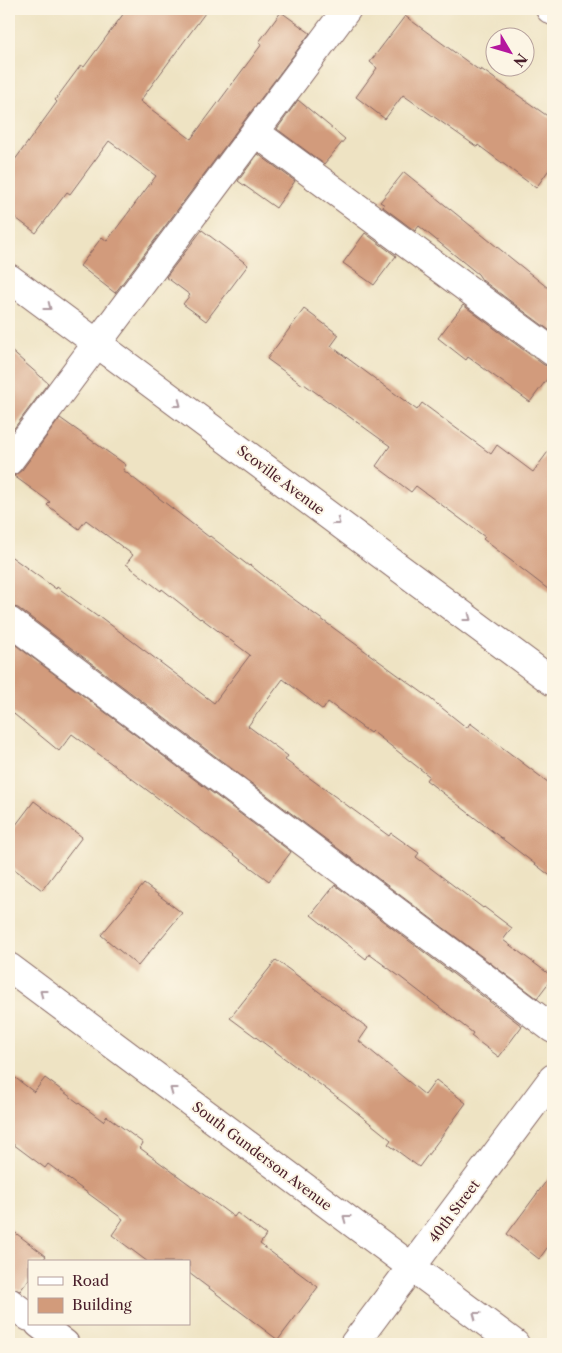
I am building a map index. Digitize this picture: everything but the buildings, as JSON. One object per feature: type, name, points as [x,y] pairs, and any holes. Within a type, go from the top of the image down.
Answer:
[{"type":"street","points":[[9,461],[347,9]]},
{"type":"street","points":[[255,132],[553,352]]},
{"type":"street","name":"Scoville Avenue","points":[[9,278],[553,682]]},
{"type":"street","points":[[9,621],[553,1029]]},
{"type":"street","name":"South Gunderson Avenue","points":[[9,967],[515,1344]]},
{"type":"street","name":"40th Street","points":[[354,1344],[553,1078]]},
{"type":"street","points":[[9,1302],[28,1316]]},
{"type":"street","points":[[42,1326],[65,1344]]}]
